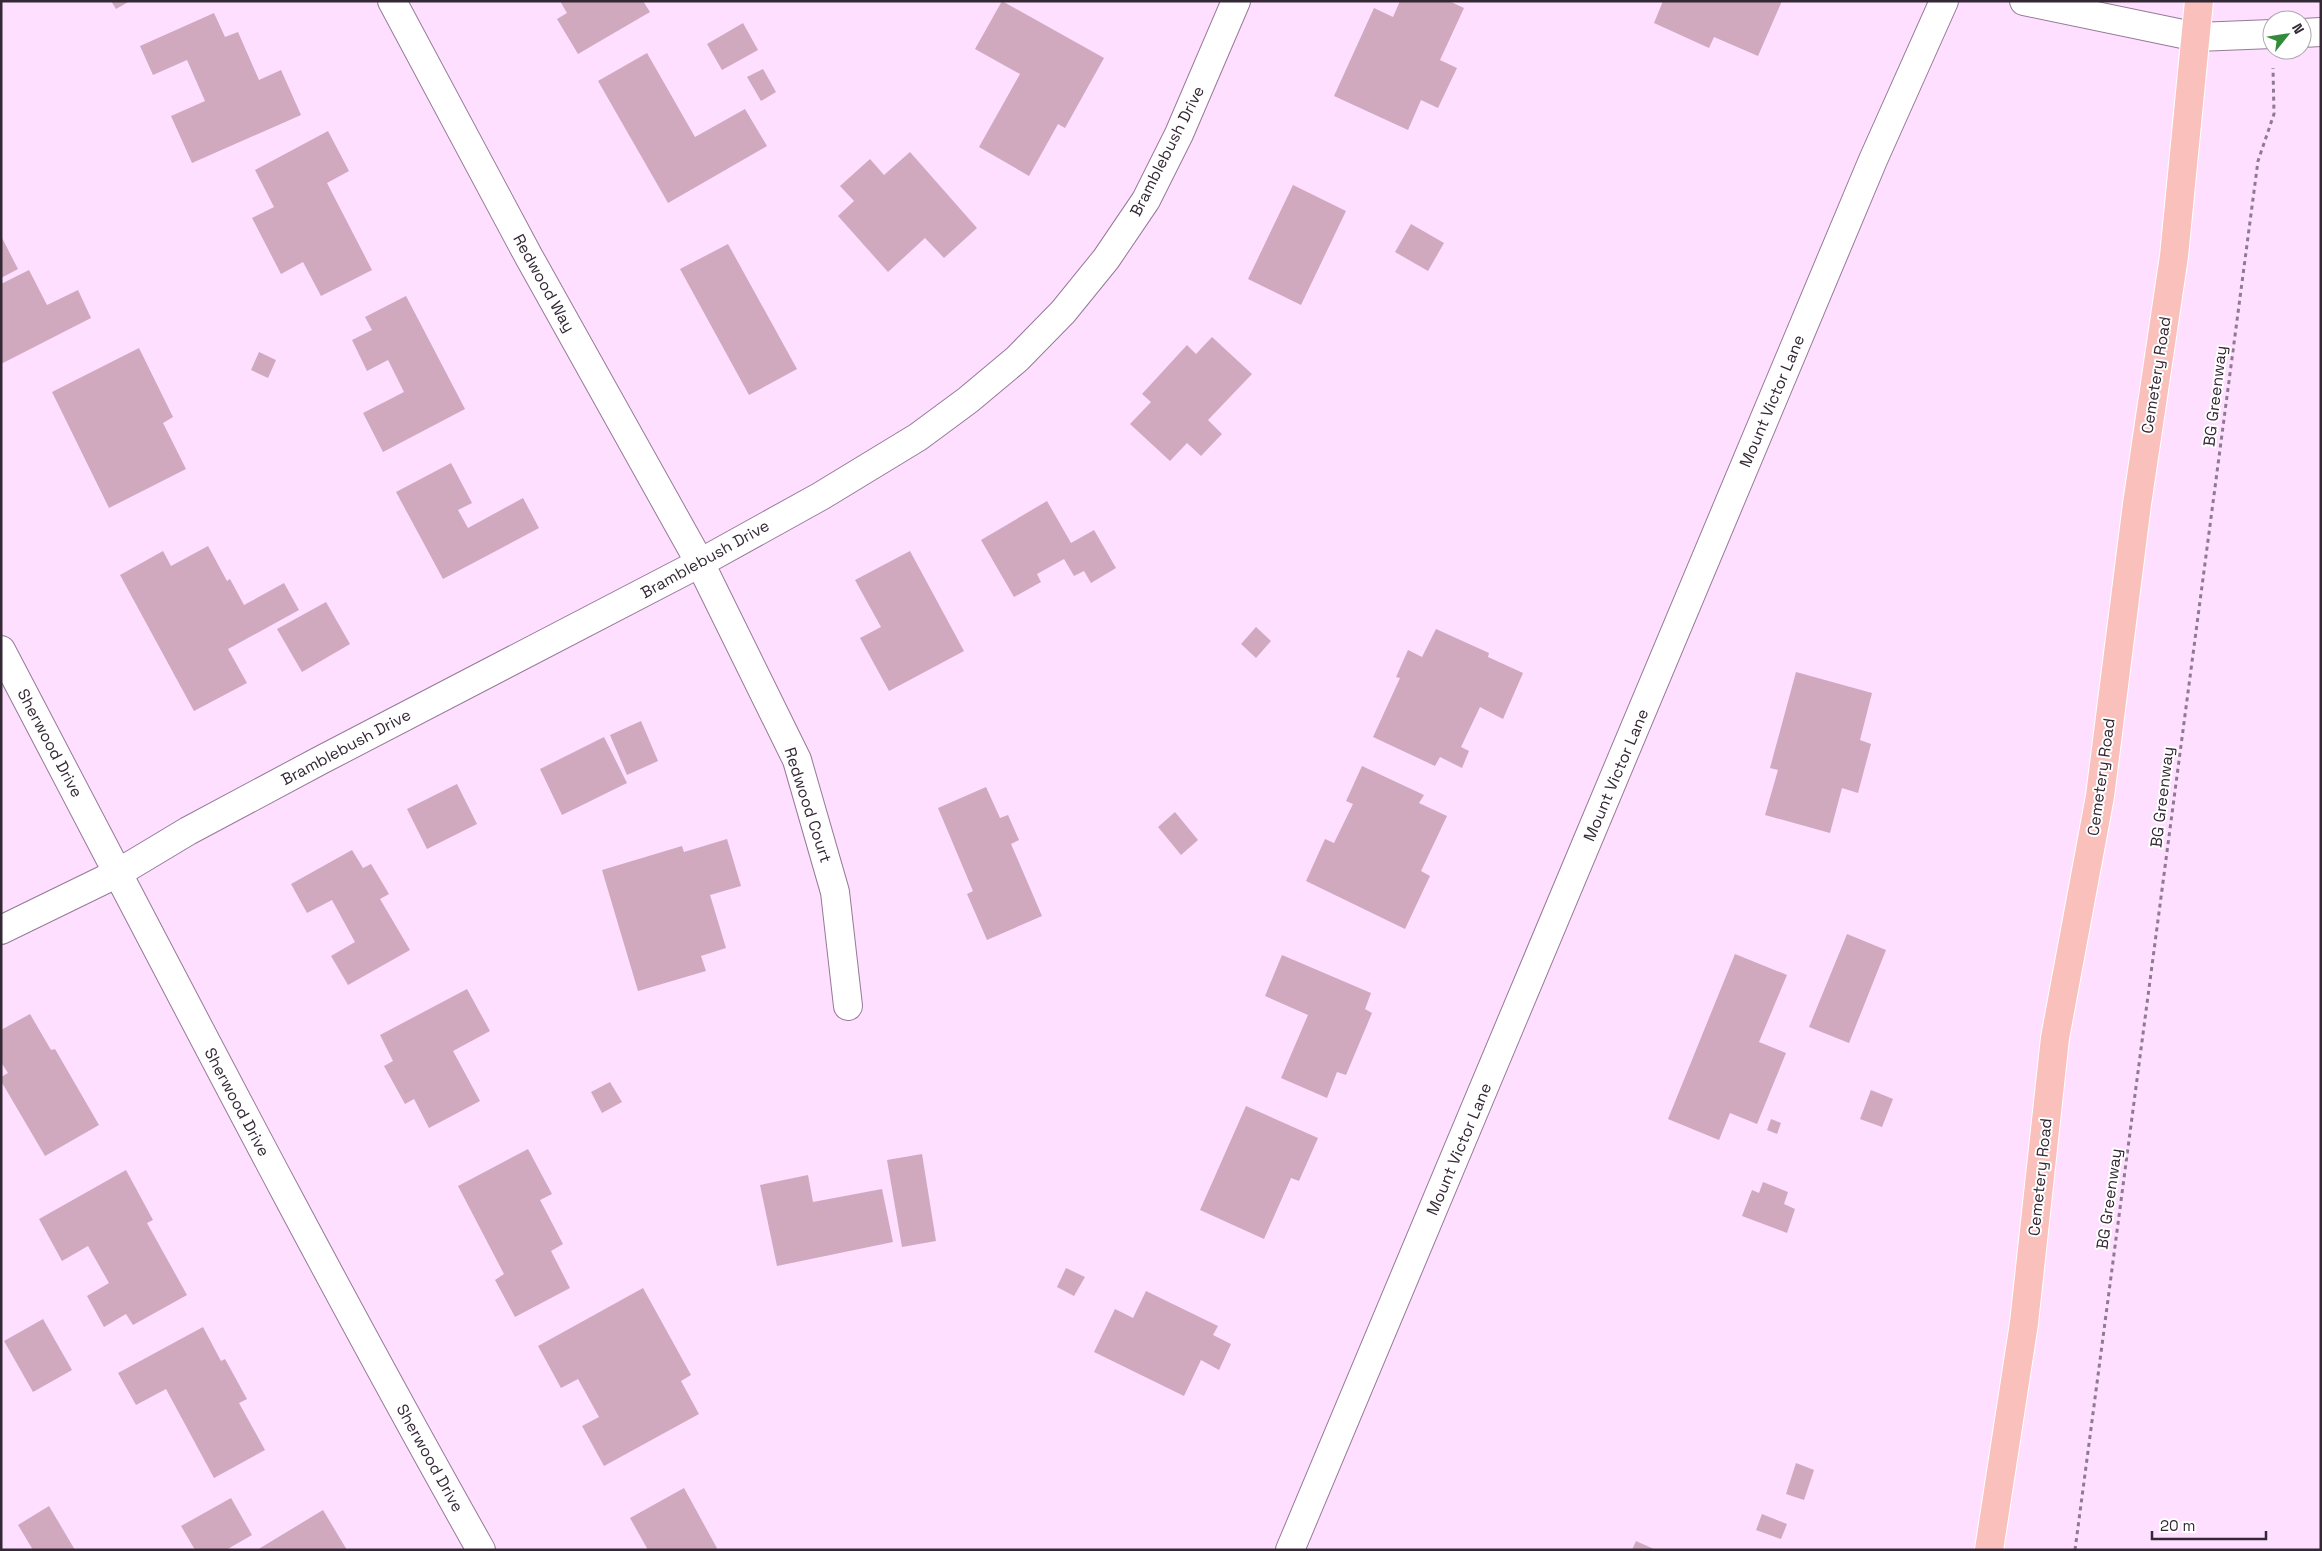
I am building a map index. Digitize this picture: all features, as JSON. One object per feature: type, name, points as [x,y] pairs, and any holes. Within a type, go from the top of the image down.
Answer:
[{"type":"main road","name":"Cemetery Road","points":[[1989,1550],[2024,1323],[2055,1038],[2100,796],[2137,504],[2174,256],[2200,1]]},
{"type":"street","name":"Redwood Way","points":[[392,1],[529,257],[700,563]]},
{"type":"street","name":"Bramblebush Drive","points":[[1,930],[118,873],[188,831],[313,764],[700,563],[821,496],[918,436],[968,400],[1017,359],[1050,325],[1106,259],[1146,200],[1180,134],[1236,1]]},
{"type":"street","name":"Mount Victor Lane","points":[[1290,1550],[1869,169],[1944,1]]},
{"type":"street","points":[[2024,1],[2197,37],[2262,46]]},
{"type":"street","name":"Redwood Court","points":[[700,563],[797,760],[835,892],[848,1006]]},
{"type":"street","name":"Sherwood Drive","points":[[1,650],[244,1116],[407,1418],[481,1550]]},
{"type":"path","name":"BG Greenway","points":[[2075,1550],[2257,171],[2274,114],[2273,60]]},
{"type":"building","points":[[111,1],[130,1],[116,9]]},
{"type":"building","points":[[560,1],[643,1],[650,12],[578,54],[557,19],[567,13]]},
{"type":"building","points":[[1002,1],[1104,58],[1065,128],[1058,124],[1029,176],[979,147],[1020,74],[975,49]]},
{"type":"building","points":[[1400,1],[1449,1],[1464,8],[1440,60],[1457,68],[1438,108],[1421,100],[1408,130],[1334,96],[1374,8],[1393,17]]},
{"type":"building","points":[[1663,1],[1782,1],[1758,56],[1714,37],[1709,48],[1654,23]]},
{"type":"building","points":[[214,13],[225,37],[238,32],[259,80],[281,70],[301,115],[192,163],[171,116],[205,101],[187,60],[153,75],[140,46]]},
{"type":"building","points":[[743,23],[758,50],[722,70],[707,44]]},
{"type":"building","points":[[647,53],[695,137],[745,109],[767,146],[668,203],[598,81]]},
{"type":"building","points":[[763,69],[776,92],[761,101],[747,77]]},
{"type":"building","points":[[328,131],[349,171],[327,183],[372,270],[321,296],[303,262],[281,274],[252,218],[274,207],[255,170]]},
{"type":"building","points":[[910,152],[977,228],[944,258],[925,238],[888,272],[838,216],[854,201],[840,186],[870,159],[884,175]]},
{"type":"building","points":[[1293,185],[1346,211],[1301,305],[1248,279]]},
{"type":"building","points":[[1411,224],[1444,243],[1428,271],[1395,252]]},
{"type":"building","points":[[1,236],[18,269],[1,278]]},
{"type":"building","points":[[728,244],[797,369],[749,395],[680,269]]},
{"type":"building","points":[[29,270],[47,305],[78,290],[91,318],[1,364],[1,284]]},
{"type":"building","points":[[406,296],[465,409],[383,452],[363,413],[404,392],[388,360],[367,371],[352,340],[372,330],[365,317]]},
{"type":"building","points":[[1212,337],[1252,374],[1208,420],[1222,434],[1201,456],[1187,443],[1170,461],[1130,424],[1151,402],[1142,394],[1187,345],[1196,354]]},
{"type":"building","points":[[139,348],[173,417],[163,423],[186,469],[109,508],[52,392]]},
{"type":"building","points":[[259,352],[276,360],[268,378],[251,370]]},
{"type":"building","points":[[451,463],[472,503],[458,510],[468,528],[523,498],[539,528],[443,579],[396,492]]},
{"type":"building","points":[[1047,501],[1071,543],[1094,530],[1116,568],[1091,583],[1084,571],[1074,576],[1064,559],[1037,574],[1041,582],[1014,597],[981,540]]},
{"type":"building","points":[[208,546],[227,581],[230,579],[244,605],[284,583],[299,610],[228,649],[247,683],[194,711],[120,575],[163,551],[171,566]]},
{"type":"building","points":[[910,551],[964,651],[889,691],[860,638],[881,627],[855,580]]},
{"type":"building","points":[[326,602],[350,644],[302,672],[277,629]]},
{"type":"building","points":[[1256,627],[1271,641],[1256,658],[1241,644]]},
{"type":"building","points":[[1436,629],[1489,653],[1488,657],[1523,673],[1503,719],[1480,707],[1461,747],[1469,751],[1462,768],[1440,757],[1435,766],[1373,737],[1400,678],[1396,677],[1408,650],[1422,657]]},
{"type":"building","points":[[1796,672],[1872,693],[1860,740],[1871,744],[1858,793],[1842,788],[1830,833],[1765,815],[1778,770],[1770,768]]},
{"type":"building","points":[[641,721],[658,761],[627,775],[610,735]]},
{"type":"building","points":[[604,737],[627,783],[562,815],[540,769]]},
{"type":"building","points":[[1362,766],[1424,795],[1419,803],[1447,816],[1421,871],[1430,876],[1405,929],[1306,881],[1325,839],[1334,843],[1353,804],[1346,801]]},
{"type":"building","points":[[457,784],[477,824],[427,849],[407,809]]},
{"type":"building","points":[[986,787],[1000,818],[1008,815],[1019,840],[1011,844],[1042,916],[987,940],[967,894],[973,891],[938,808]]},
{"type":"building","points":[[1175,812],[1198,840],[1181,855],[1158,827]]},
{"type":"building","points":[[727,839],[741,886],[710,895],[726,948],[701,956],[706,971],[638,991],[602,870],[682,846],[684,852]]},
{"type":"building","points":[[352,850],[363,868],[371,864],[389,894],[380,899],[410,950],[348,985],[331,956],[355,942],[332,900],[307,913],[291,884]]},
{"type":"building","points":[[1847,934],[1886,950],[1849,1043],[1809,1027]]},
{"type":"building","points":[[1735,954],[1787,975],[1759,1042],[1786,1053],[1757,1124],[1730,1113],[1719,1140],[1668,1119]]},
{"type":"building","points":[[1282,955],[1371,993],[1365,1009],[1372,1013],[1346,1075],[1337,1072],[1327,1098],[1281,1078],[1308,1015],[1265,996]]},
{"type":"building","points":[[467,989],[490,1031],[453,1051],[480,1101],[429,1128],[414,1099],[405,1104],[384,1066],[393,1061],[380,1035]]},
{"type":"building","points":[[30,1014],[51,1050],[55,1049],[99,1125],[45,1156],[1,1081],[1,1077],[8,1073],[1,1062],[1,1030]]},
{"type":"building","points":[[610,1082],[622,1102],[602,1113],[591,1092]]},
{"type":"building","points":[[1871,1090],[1893,1099],[1882,1127],[1860,1119]]},
{"type":"building","points":[[1246,1106],[1318,1138],[1299,1181],[1291,1178],[1264,1239],[1200,1210]]},
{"type":"building","points":[[1771,1119],[1781,1123],[1777,1134],[1767,1130]]},
{"type":"building","points":[[528,1149],[552,1194],[540,1200],[563,1244],[551,1251],[570,1288],[515,1317],[495,1280],[504,1274],[458,1186]]},
{"type":"building","points":[[922,1154],[936,1241],[902,1247],[887,1160]]},
{"type":"building","points":[[126,1170],[153,1220],[147,1223],[187,1295],[133,1325],[126,1314],[104,1327],[87,1296],[109,1283],[88,1246],[62,1261],[39,1219]]},
{"type":"building","points":[[808,1175],[813,1202],[882,1189],[893,1242],[777,1266],[760,1185]]},
{"type":"building","points":[[1763,1182],[1788,1192],[1784,1204],[1795,1209],[1787,1233],[1742,1216],[1752,1190],[1759,1193]]},
{"type":"building","points":[[1066,1268],[1085,1277],[1074,1296],[1057,1287]]},
{"type":"building","points":[[643,1288],[691,1375],[681,1381],[699,1414],[604,1466],[582,1426],[599,1417],[578,1379],[561,1388],[538,1346]]},
{"type":"building","points":[[1146,1291],[1218,1326],[1213,1335],[1231,1344],[1219,1370],[1201,1360],[1184,1396],[1094,1352],[1115,1309],[1133,1318]]},
{"type":"building","points":[[43,1319],[72,1370],[33,1392],[4,1341]]},
{"type":"building","points":[[203,1327],[221,1361],[225,1359],[247,1399],[239,1403],[265,1450],[214,1478],[166,1389],[136,1405],[118,1373]]},
{"type":"building","points":[[1796,1463],[1814,1470],[1804,1500],[1786,1494]]},
{"type":"building","points":[[684,1488],[718,1550],[648,1550],[630,1518]]},
{"type":"building","points":[[231,1498],[252,1535],[226,1550],[195,1550],[181,1526]]},
{"type":"building","points":[[49,1506],[75,1550],[33,1550],[18,1525]]},
{"type":"building","points":[[323,1510],[347,1550],[257,1550]]},
{"type":"building","points":[[1762,1514],[1787,1524],[1781,1539],[1756,1530]]},
{"type":"building","points":[[1636,1541],[1656,1550],[1632,1550]]}]
